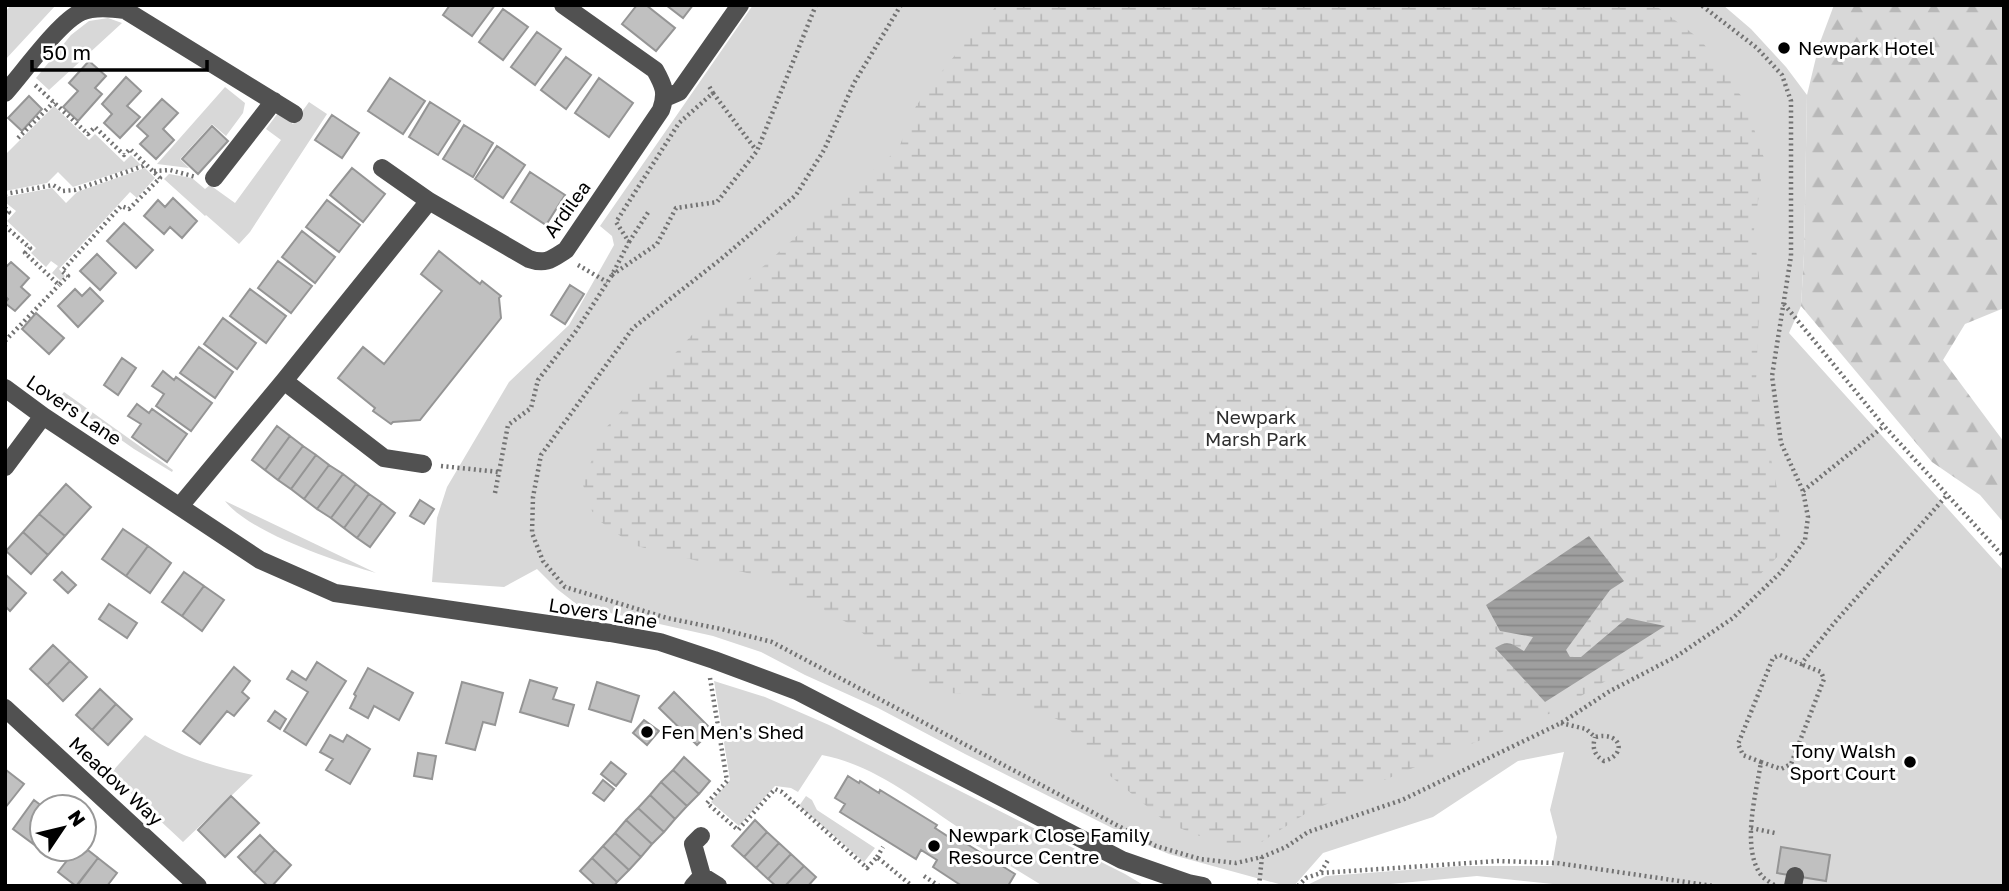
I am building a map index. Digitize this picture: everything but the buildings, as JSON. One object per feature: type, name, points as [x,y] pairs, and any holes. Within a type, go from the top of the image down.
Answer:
[{"type":"street","points":[[563,5],[655,70],[666,98]]},
{"type":"street","name":"Ardilea","points":[[382,168],[429,201],[529,259],[540,263],[553,259],[566,250],[661,110],[666,98],[680,92],[740,5]]},
{"type":"street","points":[[5,93],[64,24],[82,12],[103,8],[125,10],[294,114]]},
{"type":"street","points":[[208,177],[274,101]]},
{"type":"street","points":[[180,506],[429,201]]},
{"type":"street","points":[[284,381],[384,458],[423,464]]},
{"type":"street","name":"Lovers Lane","points":[[5,388],[260,559],[335,593],[660,642],[714,660],[797,691],[1122,860],[1203,886]]},
{"type":"street","points":[[5,467],[43,416]]},
{"type":"street","name":"Meadow Way","points":[[5,708],[198,886]]},
{"type":"street","points":[[701,836],[693,844],[698,881],[718,886]]},
{"type":"path","points":[[612,275],[657,244],[676,208],[717,202],[757,151],[816,5]]},
{"type":"path","points":[[901,5],[854,83],[824,150],[796,195],[633,328],[541,455],[533,497],[533,533],[543,561],[565,587],[667,618],[772,642],[1156,846],[1200,859],[1236,863],[1262,857],[1286,847],[1308,832],[1402,800],[1561,723],[1610,691],[1677,656],[1733,618],[1781,572],[1805,540],[1808,517],[1803,491],[1781,443],[1772,376],[1791,256],[1791,102],[1782,75],[1757,48],[1702,5]]},
{"type":"path","points":[[716,75],[708,86],[757,151]]},
{"type":"path","points":[[5,341],[68,276],[62,271],[121,206],[129,209],[160,178],[130,149],[124,155],[95,127],[88,134],[31,81]]},
{"type":"path","points":[[629,242],[616,222],[680,123],[713,93]]},
{"type":"path","points":[[18,138],[54,102]]},
{"type":"path","points":[[5,194],[53,185],[63,191],[75,190],[145,164]]},
{"type":"path","points":[[153,171],[170,170],[199,178],[208,177]]},
{"type":"path","points":[[5,208],[9,212],[5,216]]},
{"type":"path","points":[[495,494],[508,425],[530,408],[538,380],[576,331],[649,211]]},
{"type":"path","points":[[5,226],[30,248],[25,253],[59,285]]},
{"type":"path","points":[[559,255],[607,282]]},
{"type":"path","points":[[1784,304],[1884,426],[2004,557]]},
{"type":"path","points":[[1803,491],[1884,426]]},
{"type":"path","points":[[423,464],[499,472]]},
{"type":"path","points":[[1801,664],[1948,494]]},
{"type":"path","points":[[1780,655],[1821,672],[1824,679],[1791,764],[1781,769],[1761,762],[1743,755],[1738,744],[1773,658],[1780,655]]},
{"type":"path","points":[[714,660],[709,674],[727,782],[707,803],[738,830],[775,789],[782,792],[867,868],[883,847]]},
{"type":"path","points":[[1561,723],[1586,729],[1595,737],[1612,736],[1617,741],[1616,754],[1604,761],[1598,757],[1594,751],[1595,737]]},
{"type":"path","points":[[1761,762],[1751,828],[1752,853],[1762,876],[1775,886]]},
{"type":"path","points":[[1751,828],[1775,833]]},
{"type":"path","points":[[877,857],[912,886]]},
{"type":"path","points":[[1259,886],[1262,857]]},
{"type":"path","points":[[1321,873],[1328,860]]},
{"type":"path","points":[[1298,886],[1306,878],[1321,873],[1510,861],[1557,863],[1713,886]]},
{"type":"path","points":[[924,876],[939,886]]},
{"type":"green space","points":[[11,5],[56,5],[5,60],[5,12]]},
{"type":"green space","name":"Newpark Marsh Park","points":[[753,5],[1723,5],[1751,29],[1786,67],[1807,95],[1801,306],[1789,333],[2004,571],[2004,886],[1572,886],[1477,876],[1369,886],[1305,886],[1326,876],[1461,866],[1552,866],[1557,837],[1550,810],[1564,752],[1518,761],[1433,817],[1323,853],[1294,886],[1286,886],[1169,854],[1140,842],[878,708],[761,652],[713,636],[579,606],[537,569],[504,587],[432,582],[437,518],[447,487],[509,382],[569,325],[614,245],[612,236],[600,226]]},
{"type":"green space","name":"Newpark Marsh Park","points":[[997,5],[1655,5],[1701,40],[1744,100],[1764,158],[1754,230],[1760,286],[1756,382],[1778,494],[1781,553],[1742,593],[1698,625],[1576,699],[1568,688],[1664,626],[1627,618],[1581,657],[1570,657],[1566,650],[1610,590],[1624,581],[1534,637],[1524,651],[1496,648],[1554,712],[1308,812],[1260,843],[1230,848],[1167,823],[1109,775],[1063,722],[1010,698],[939,692],[908,675],[857,628],[763,577],[633,545],[594,517],[583,485],[601,433],[717,308],[850,188],[898,150],[916,106]]},
{"type":"green space","points":[[1834,5],[2004,5],[2004,308],[1965,324],[1943,360],[2004,442],[2004,523],[1980,495],[1932,462],[1801,306],[1807,95],[1819,45]]},
{"type":"green space","points":[[108,18],[122,23],[49,90],[36,78],[71,35],[89,21]]},
{"type":"green space","points":[[225,87],[245,103],[243,113],[226,136],[212,124],[180,159],[189,168],[157,164]]},
{"type":"green space","points":[[309,102],[327,114],[250,232],[239,244],[164,179],[169,174],[192,178],[205,189],[210,185],[235,203],[281,140],[266,129],[278,113],[293,124]]},
{"type":"green space","points":[[54,106],[89,140],[95,134],[124,162],[131,155],[141,165],[73,187],[58,172],[47,183],[5,191],[5,155]]},
{"type":"green space","points":[[145,168],[155,178],[137,198],[130,192],[59,269],[65,276],[61,281],[52,273],[58,266],[51,261],[46,267],[31,253],[36,248],[7,221],[16,211],[5,202],[5,197],[52,188],[66,203],[77,192]]},
{"type":"green space","points":[[64,392],[173,470],[172,472],[60,397]]},
{"type":"green space","points":[[225,501],[376,573],[317,554],[273,535],[237,513]]},
{"type":"green space","points":[[714,681],[765,697],[829,725],[1145,886],[1043,886],[961,836],[964,831],[896,786],[860,767],[822,755],[798,792],[791,788],[775,786],[739,826],[711,802],[730,780]]},
{"type":"green space","points":[[145,735],[197,760],[253,775],[183,842],[110,774]]},
{"type":"green space","points":[[806,796],[812,800],[817,810],[875,848],[864,862],[799,806]]},
{"type":"shaded area","points":[[1589,536],[1624,581],[1610,590],[1566,650],[1570,657],[1581,657],[1627,618],[1665,626],[1545,702],[1495,648],[1507,643],[1524,651],[1533,637],[1500,631],[1486,605]]},
{"type":"place","name":"Newpark Hotel","points":[[1784,48]]},
{"type":"place","name":"Fen Men's Shed","points":[[647,732]]},
{"type":"place","name":"Tony Walsh Sport Court","points":[[1910,762]]},
{"type":"place","name":"Newpark Close Family Resource Centre","points":[[934,846]]}]
